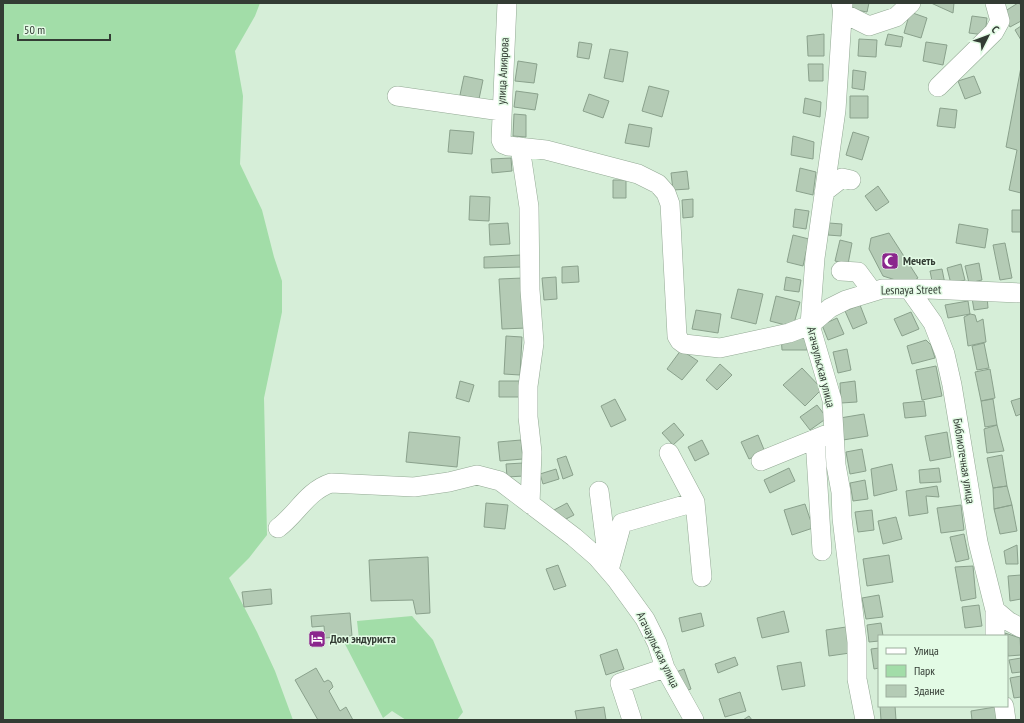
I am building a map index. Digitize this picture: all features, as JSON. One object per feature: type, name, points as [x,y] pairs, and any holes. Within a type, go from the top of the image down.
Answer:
[{"type":"street","name":"улица Алиярова","points":[[500,140],[507,3]]},
{"type":"street","points":[[842,6],[869,26],[896,17],[911,3]]},
{"type":"street","points":[[938,87],[994,32],[1000,21],[995,3]]},
{"type":"street","name":"Агачаульская улица","points":[[842,6],[836,110],[824,192],[810,324],[832,400],[833,431],[857,642],[857,679],[865,720]]},
{"type":"street","points":[[397,96],[501,111]]},
{"type":"street","name":"Lesnaya Street","points":[[500,140],[508,146],[546,150],[638,174],[658,184],[666,193],[670,204],[677,336],[684,344],[720,348],[789,332],[810,324],[830,308],[846,300],[872,291],[895,288],[1021,293]]},
{"type":"street","points":[[520,147],[528,207],[530,290],[534,343],[528,386],[528,417],[532,452],[530,504]]},
{"type":"street","points":[[824,192],[842,178],[850,180]]},
{"type":"street","points":[[841,271],[858,272],[872,291]]},
{"type":"street","name":"Библиотечная улица","points":[[909,289],[933,323],[945,354],[955,399],[978,542],[995,610],[995,635]]},
{"type":"street","points":[[761,461],[833,431]]},
{"type":"street","points":[[815,439],[822,551]]},
{"type":"street","points":[[669,452],[694,502],[702,577]]},
{"type":"street","name":"Агачаульская улица","points":[[278,528],[289,520],[311,494],[321,486],[331,483],[414,487],[449,482],[477,475],[500,481],[574,537],[597,557],[609,570],[633,600],[645,619],[658,643],[665,668],[694,720]]},
{"type":"street","points":[[598,491],[609,570]]},
{"type":"street","points":[[609,570],[622,523],[694,502]]},
{"type":"street","points":[[995,610],[1008,621],[1021,628]]},
{"type":"street","points":[[632,720],[620,683],[665,668]]},
{"type":"street","points":[[1004,707],[1006,720]]},
{"type":"green space","points":[[3,3],[260,3],[255,16],[235,51],[243,96],[240,164],[262,210],[282,281],[282,312],[264,398],[267,535],[249,558],[229,578],[275,671],[293,720],[3,720]]},
{"type":"green space","points":[[412,616],[433,640],[463,712],[457,720],[406,720],[392,711],[383,718],[345,644],[359,639],[357,621]]},
{"type":"building","points":[[853,3],[869,3],[867,12],[851,9]]},
{"type":"building","points":[[931,3],[954,3],[953,13]]},
{"type":"building","points":[[1018,3],[1021,5],[1021,21],[1010,27],[1002,13]]},
{"type":"building","points":[[910,12],[927,18],[921,38],[904,33]]},
{"type":"building","points":[[972,16],[987,18],[985,35],[969,33]]},
{"type":"building","points":[[1021,26],[1021,40],[1015,30]]},
{"type":"building","points":[[824,34],[824,56],[808,56],[807,36]]},
{"type":"building","points":[[888,34],[903,37],[901,47],[885,45]]},
{"type":"building","points":[[859,39],[877,40],[876,57],[858,56]]},
{"type":"building","points":[[579,42],[592,44],[589,59],[577,57]]},
{"type":"building","points":[[926,42],[947,45],[943,65],[923,61]]},
{"type":"building","points":[[610,49],[628,52],[623,82],[604,78]]},
{"type":"building","points":[[518,61],[537,64],[534,83],[515,81]]},
{"type":"building","points":[[808,64],[823,64],[823,81],[809,81]]},
{"type":"building","points":[[1021,67],[1021,193],[1009,190],[1017,150],[1006,147]]},
{"type":"building","points":[[853,70],[866,72],[864,90],[852,88]]},
{"type":"building","points":[[464,76],[483,80],[479,99],[460,95]]},
{"type":"building","points":[[974,76],[981,93],[965,99],[958,81]]},
{"type":"building","points":[[649,86],[669,91],[662,117],[642,111]]},
{"type":"building","points":[[516,91],[538,94],[535,110],[514,107]]},
{"type":"building","points":[[589,94],[609,101],[603,118],[583,111]]},
{"type":"building","points":[[850,96],[868,96],[868,118],[850,118]]},
{"type":"building","points":[[805,98],[821,102],[820,117],[803,113]]},
{"type":"building","points":[[940,108],[957,110],[955,128],[937,126]]},
{"type":"building","points":[[514,114],[526,115],[526,137],[513,136]]},
{"type":"building","points":[[629,124],[652,128],[649,147],[625,143]]},
{"type":"building","points":[[450,130],[474,132],[472,154],[448,152]]},
{"type":"building","points":[[853,132],[869,137],[862,160],[846,155]]},
{"type":"building","points":[[793,136],[814,142],[813,159],[791,155]]},
{"type":"building","points":[[511,158],[512,171],[492,173],[491,159]]},
{"type":"building","points":[[800,168],[816,172],[813,195],[796,191]]},
{"type":"building","points":[[687,171],[689,189],[673,190],[671,173]]},
{"type":"building","points":[[613,180],[626,180],[626,198],[613,198]]},
{"type":"building","points":[[878,186],[889,202],[876,211],[865,196]]},
{"type":"building","points":[[470,196],[490,197],[489,221],[469,220]]},
{"type":"building","points":[[693,199],[693,217],[683,218],[682,200]]},
{"type":"building","points":[[795,209],[809,211],[806,229],[793,227]]},
{"type":"building","points":[[1012,210],[1021,210],[1021,232],[1012,232]]},
{"type":"building","points":[[508,223],[510,244],[490,245],[489,224]]},
{"type":"building","points":[[829,223],[842,224],[841,236],[828,235]]},
{"type":"building","points":[[959,224],[988,229],[985,248],[956,243]]},
{"type":"building","points":[[889,233],[918,278],[908,284],[883,276],[869,249],[871,238]]},
{"type":"building","points":[[793,235],[809,239],[803,266],[787,262]]},
{"type":"building","points":[[840,240],[852,243],[848,264],[835,261]]},
{"type":"building","points":[[1005,243],[1012,278],[1000,280],[993,245]]},
{"type":"building","points":[[521,255],[522,267],[484,268],[484,257]]},
{"type":"building","points":[[979,263],[982,280],[969,283],[965,266]]},
{"type":"building","points":[[961,264],[965,280],[951,284],[947,268]]},
{"type":"building","points":[[578,266],[579,282],[562,283],[562,267]]},
{"type":"building","points":[[942,269],[945,284],[933,286],[930,271]]},
{"type":"building","points":[[556,277],[557,299],[544,300],[542,278]]},
{"type":"building","points":[[786,277],[801,280],[799,292],[784,290]]},
{"type":"building","points":[[523,278],[527,328],[502,329],[499,279]]},
{"type":"building","points":[[738,289],[763,294],[756,324],[731,318]]},
{"type":"building","points":[[776,296],[800,302],[793,327],[770,321]]},
{"type":"building","points":[[987,296],[988,308],[974,310],[972,298]]},
{"type":"building","points":[[968,301],[970,314],[948,318],[945,305]]},
{"type":"building","points":[[860,305],[867,323],[853,329],[845,311]]},
{"type":"building","points":[[696,310],[721,314],[718,333],[692,329]]},
{"type":"building","points":[[911,312],[919,329],[902,336],[894,319]]},
{"type":"building","points":[[970,314],[975,315],[977,322],[983,319],[986,342],[968,346],[964,317]]},
{"type":"building","points":[[837,318],[844,334],[828,340],[822,325]]},
{"type":"building","points":[[506,336],[522,337],[520,375],[504,374]]},
{"type":"building","points":[[781,336],[807,336],[807,350],[782,350]]},
{"type":"building","points":[[926,340],[931,345],[935,358],[912,364],[907,346]]},
{"type":"building","points":[[984,343],[989,368],[977,370],[972,346]]},
{"type":"building","points":[[847,349],[851,370],[838,373],[833,352]]},
{"type":"building","points":[[681,350],[698,361],[682,380],[667,369]]},
{"type":"building","points":[[720,364],[732,375],[717,390],[706,380]]},
{"type":"building","points":[[936,366],[942,396],[922,400],[916,370]]},
{"type":"building","points":[[802,368],[822,389],[805,406],[783,385]]},
{"type":"building","points":[[990,369],[995,398],[981,401],[975,372]]},
{"type":"building","points":[[460,381],[474,385],[469,402],[456,398]]},
{"type":"building","points":[[499,381],[521,381],[521,397],[499,397]]},
{"type":"building","points":[[855,381],[857,402],[841,403],[840,383]]},
{"type":"building","points":[[1021,398],[1021,414],[1016,416],[1011,401]]},
{"type":"building","points":[[615,399],[626,420],[611,427],[601,406]]},
{"type":"building","points":[[993,399],[997,425],[985,427],[981,401]]},
{"type":"building","points":[[924,401],[926,416],[905,418],[903,403]]},
{"type":"building","points":[[817,405],[827,418],[810,430],[800,417]]},
{"type":"building","points":[[864,414],[868,436],[843,440],[840,418]]},
{"type":"building","points":[[674,423],[684,435],[673,445],[662,433]]},
{"type":"building","points":[[997,425],[1004,451],[987,453],[984,429]]},
{"type":"building","points":[[409,432],[460,437],[457,467],[406,462]]},
{"type":"building","points":[[947,432],[951,457],[930,461],[925,436]]},
{"type":"building","points":[[758,435],[765,452],[749,459],[741,442]]},
{"type":"building","points":[[521,440],[523,459],[500,461],[498,442]]},
{"type":"building","points":[[702,440],[709,454],[695,461],[688,447]]},
{"type":"building","points":[[862,449],[866,471],[850,474],[846,452]]},
{"type":"building","points":[[1002,455],[1007,486],[993,488],[987,458]]},
{"type":"building","points":[[566,456],[573,475],[563,479],[557,459]]},
{"type":"building","points":[[523,463],[524,476],[507,477],[506,464]]},
{"type":"building","points":[[892,464],[897,490],[874,496],[871,469]]},
{"type":"building","points":[[789,468],[795,481],[770,493],[764,480]]},
{"type":"building","points":[[939,468],[941,482],[920,483],[919,470]]},
{"type":"building","points":[[556,469],[559,479],[543,484],[540,474]]},
{"type":"building","points":[[865,480],[868,499],[853,501],[850,483]]},
{"type":"building","points":[[937,486],[939,497],[926,496],[928,513],[909,516],[906,491]]},
{"type":"building","points":[[1007,486],[1012,505],[994,509],[993,488]]},
{"type":"building","points":[[486,503],[508,505],[505,529],[484,527]]},
{"type":"building","points":[[567,503],[574,515],[560,522],[554,510]]},
{"type":"building","points":[[805,504],[813,528],[792,535],[784,510]]},
{"type":"building","points":[[961,505],[964,530],[941,533],[937,508]]},
{"type":"building","points":[[1012,505],[1017,531],[1000,534],[994,509]]},
{"type":"building","points":[[872,510],[874,530],[858,532],[855,512]]},
{"type":"building","points":[[896,517],[902,539],[883,544],[878,521]]},
{"type":"building","points":[[964,534],[969,559],[956,562],[950,537]]},
{"type":"building","points":[[1017,545],[1018,564],[1006,564],[1004,551]]},
{"type":"building","points":[[889,555],[893,582],[867,586],[863,559]]},
{"type":"building","points":[[428,557],[430,613],[416,614],[413,600],[371,601],[369,560]]},
{"type":"building","points":[[558,565],[566,586],[554,590],[546,569]]},
{"type":"building","points":[[973,566],[976,598],[961,601],[955,567]]},
{"type":"building","points":[[1021,575],[1021,599],[1010,601],[1008,576]]},
{"type":"building","points":[[271,589],[272,604],[244,607],[242,592]]},
{"type":"building","points":[[879,595],[883,617],[866,619],[862,598]]},
{"type":"building","points":[[979,605],[982,626],[965,628],[962,607]]},
{"type":"building","points":[[784,611],[789,632],[762,638],[757,618]]},
{"type":"building","points":[[350,613],[352,636],[325,638],[324,626],[312,627],[311,616]]},
{"type":"building","points":[[701,613],[704,626],[682,632],[679,618]]},
{"type":"building","points":[[881,623],[883,635],[878,635],[878,641],[869,642],[867,625]]},
{"type":"building","points":[[846,627],[850,653],[829,656],[826,630]]},
{"type":"building","points":[[1005,633],[1020,638],[1021,655],[1008,656],[1008,635],[1005,635]]},
{"type":"building","points":[[878,648],[878,668],[874,669],[871,649]]},
{"type":"building","points":[[617,649],[624,669],[606,675],[600,655]]},
{"type":"building","points":[[735,657],[738,665],[718,673],[715,664]]},
{"type":"building","points":[[1021,658],[1021,672],[1012,673],[1009,660]]},
{"type":"building","points":[[801,662],[805,686],[782,690],[777,666]]},
{"type":"building","points":[[316,668],[324,682],[328,680],[331,682],[333,687],[329,691],[340,711],[346,707],[353,720],[318,720],[295,680]]},
{"type":"building","points":[[684,669],[691,689],[683,692],[676,672]]},
{"type":"building","points":[[1021,676],[1021,697],[1014,698],[1010,678]]},
{"type":"building","points":[[740,692],[746,711],[725,717],[719,699]]},
{"type":"building","points":[[604,707],[606,720],[577,720],[575,711]]},
{"type":"building","points":[[880,707],[895,707],[896,720],[881,720]]},
{"type":"building","points":[[995,707],[997,720],[972,720],[971,711]]},
{"type":"building","points":[[749,716],[752,720],[743,720]]},
{"type":"place","name":"Мечеть","points":[[890,261]]},
{"type":"place","name":"Дом эндуриста","points":[[317,639]]}]
